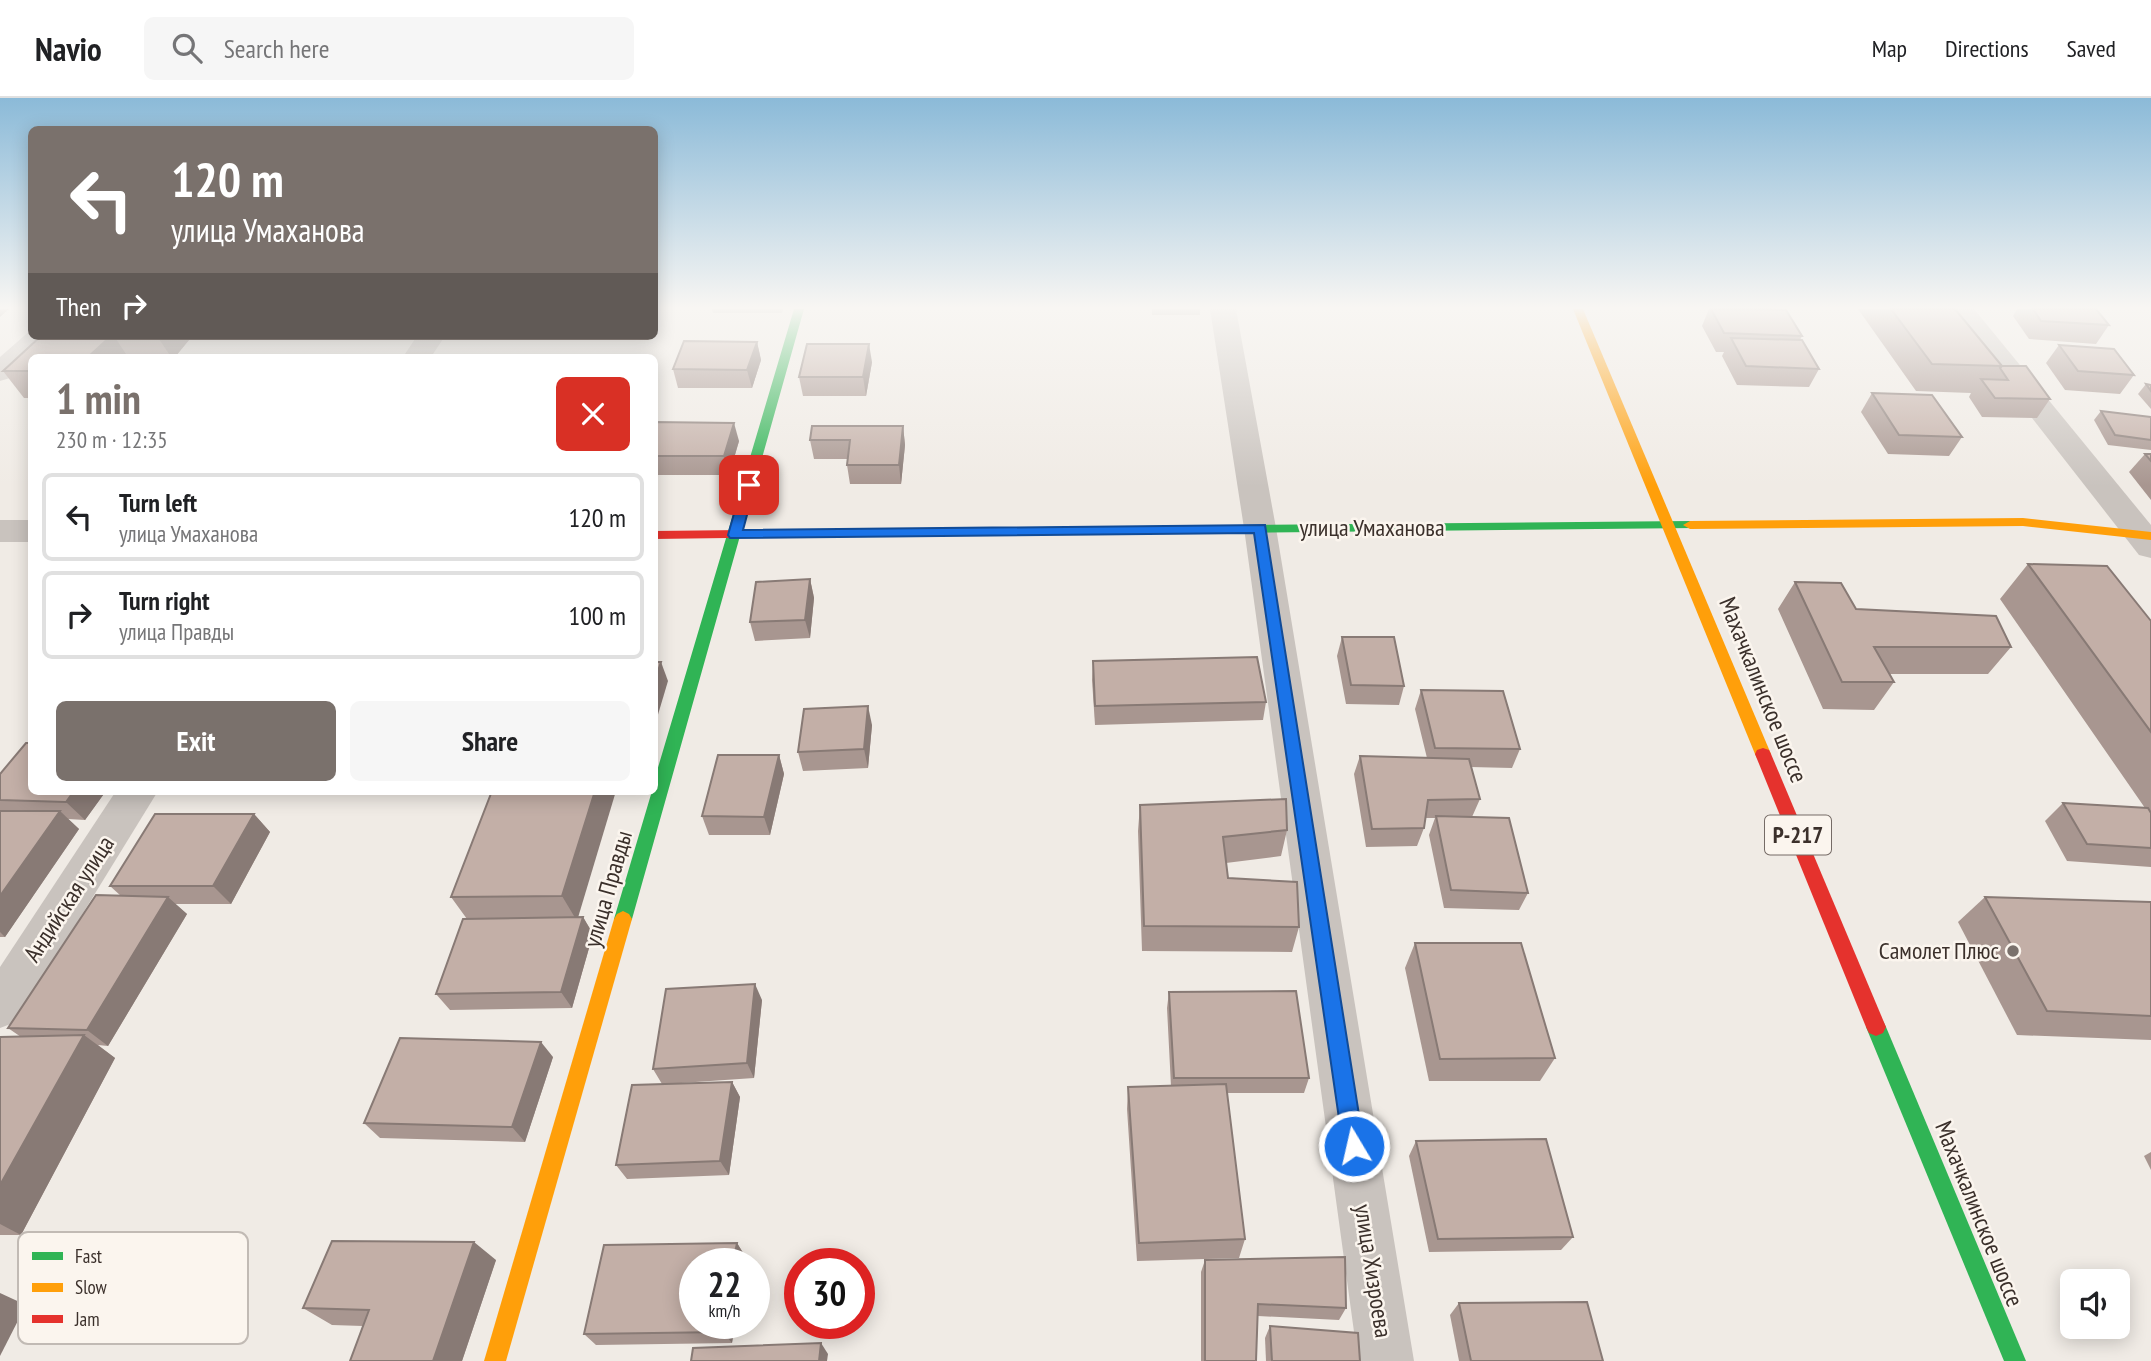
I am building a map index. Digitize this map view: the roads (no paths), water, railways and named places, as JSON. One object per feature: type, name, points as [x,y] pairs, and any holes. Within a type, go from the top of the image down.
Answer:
[{"type":"main road","name":"улица Правды","points":[[495,1361],[782,368]]},
{"type":"main road","name":"Махачкалинское шоссе","points":[[1603,368],[2015,1361]]},
{"type":"main road","name":"улица Умаханова","points":[[658,535],[2023,522],[2148,539]]},
{"type":"street","name":"улица Хизроева","points":[[1233,368],[1260,528],[1386,1361]]},
{"type":"street","points":[[2008,368],[2148,539]]},
{"type":"street","points":[[0,530],[28,531]]},
{"type":"street","name":"Андийская улица","points":[[0,1007],[135,795]]},
{"type":"place","name":"Самолет Плюс","points":[[2013,951]]}]
